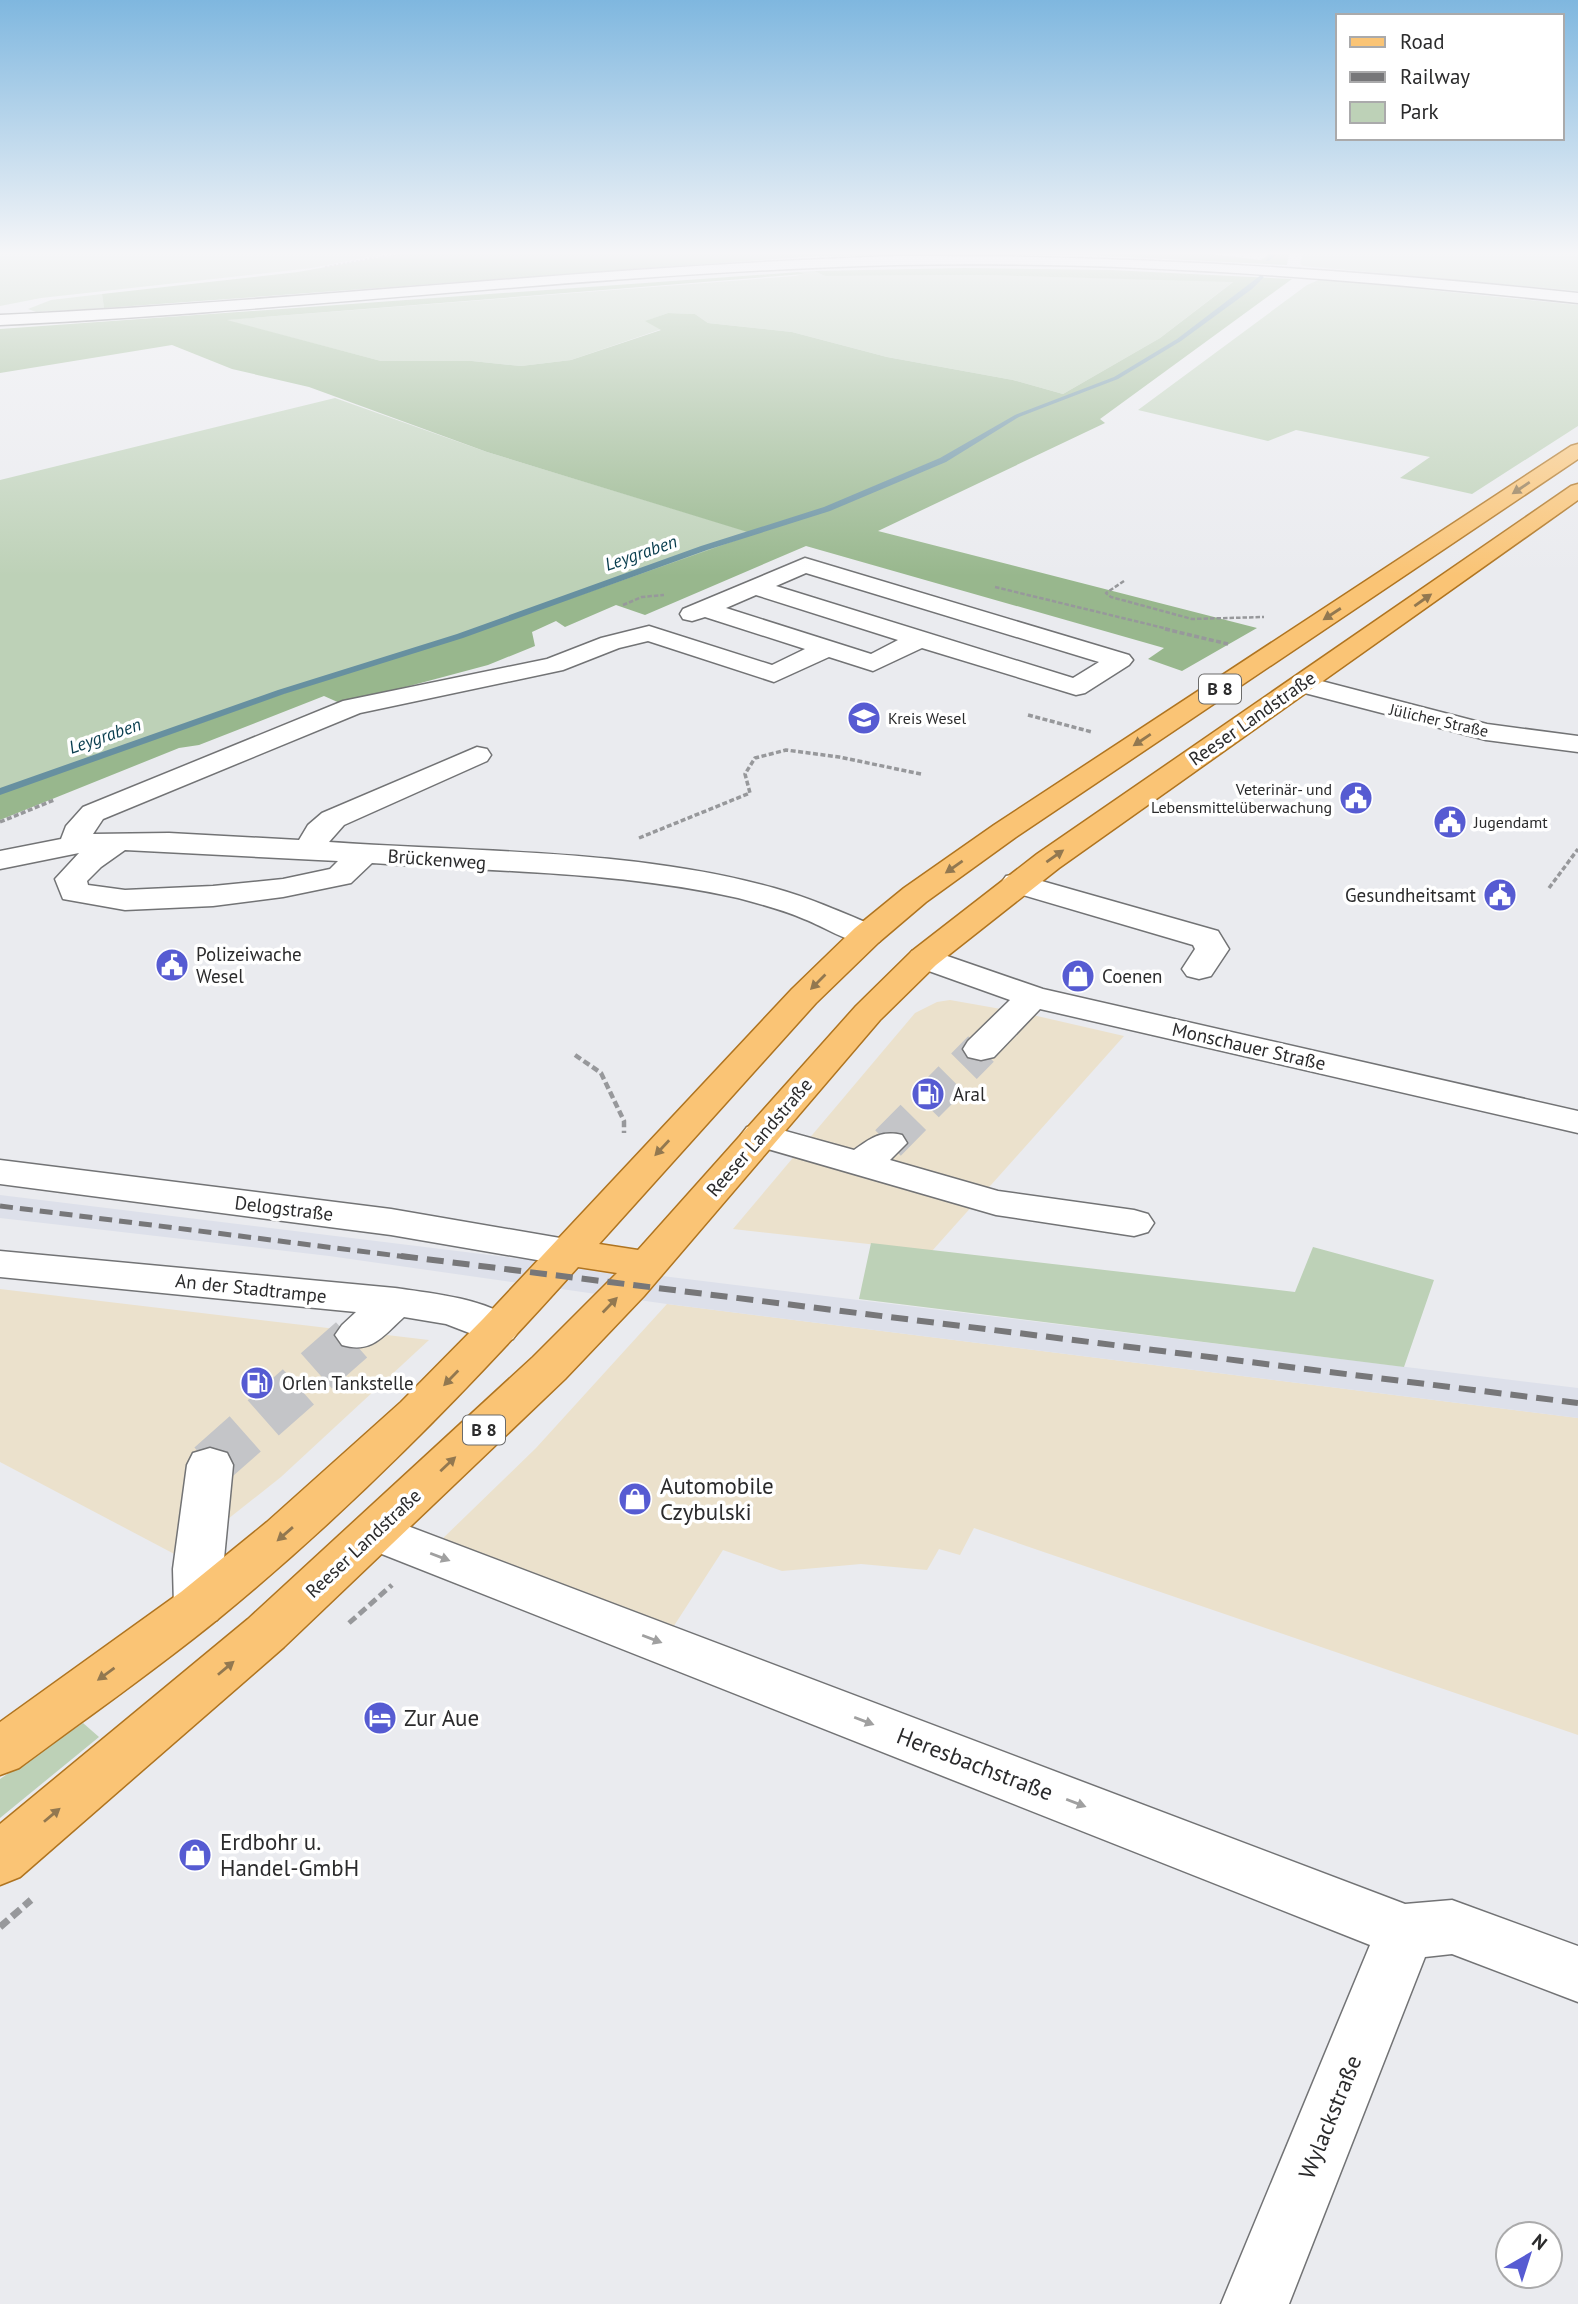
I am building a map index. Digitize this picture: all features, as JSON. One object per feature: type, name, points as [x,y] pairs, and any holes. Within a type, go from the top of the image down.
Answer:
[{"type":"main road","name":"B 8","points":[[0,1752],[199,1606],[284,1535],[407,1422],[498,1329],[804,996],[867,935],[915,895],[1004,831],[1578,450]]},
{"type":"main road","name":"Reeser Landstraße","points":[[0,1858],[266,1633],[400,1541],[549,1368],[647,1265],[868,1013],[924,958],[1017,883],[1578,491]]},
{"type":"main road","points":[[867,935],[924,958]]},
{"type":"main road","points":[[566,1252],[647,1265]]},
{"type":"street","points":[[73,845],[80,827],[93,813],[346,709],[554,665],[610,643],[649,633],[754,587],[805,565],[1120,660],[1076,687],[754,587]]},
{"type":"street","points":[[704,609],[873,663],[920,639]]},
{"type":"street","points":[[649,633],[774,674],[827,648]]},
{"type":"street","name":"Jülicher Straße","points":[[1301,684],[1331,694],[1486,732],[1578,744]]},
{"type":"street","points":[[309,850],[319,831],[333,819],[477,755]]},
{"type":"street","points":[[117,842],[90,860],[71,879],[74,892],[125,900],[213,896],[271,889],[340,876],[365,854]]},
{"type":"street","name":"Brückenweg","points":[[0,860],[73,845],[177,842],[570,866],[719,883],[837,919],[867,935]]},
{"type":"street","points":[[1017,883],[1206,937],[1212,949],[1199,969]]},
{"type":"street","name":"Monschauer Straße","points":[[924,958],[1033,997],[1578,1122]]},
{"type":"street","points":[[981,1049],[1033,997]]},
{"type":"street","points":[[760,1135],[874,1154],[996,1203],[1134,1223]]},
{"type":"street","name":"Delogstraße","points":[[0,1171],[391,1222],[566,1252]]},
{"type":"street","name":"An der Stadtrampe","points":[[0,1264],[395,1302],[454,1311],[498,1329]]},
{"type":"street","points":[[357,1335],[395,1302]]},
{"type":"street","points":[[199,1606],[198,1569],[210,1465]]},
{"type":"street","name":"Heresbachstraße","points":[[400,1541],[1405,1931],[1452,1927],[1578,1974]]},
{"type":"street","name":"Wylackstraße","points":[[1255,2304],[1405,1931]]},
{"type":"path","points":[[1124,581],[1106,593],[1111,597],[1192,619],[1214,620],[1240,615],[1275,620]]},
{"type":"path","points":[[1028,715],[1099,733]]},
{"type":"path","points":[[570,866],[750,793],[745,774],[755,758],[786,750],[839,757],[921,774]]},
{"type":"path","points":[[1549,888],[1578,849]]},
{"type":"path","points":[[575,1055],[601,1073],[624,1121],[624,1142]]},
{"type":"path","points":[[346,1625],[398,1579],[400,1541]]},
{"type":"path","points":[[0,1927],[32,1899]]},
{"type":"shaded area","points":[[950,1000],[1024,1013],[1124,1036],[932,1251],[733,1229],[915,1013],[937,1002]]},
{"type":"shaded area","points":[[0,1195],[1578,1388],[1578,1418],[667,1304],[329,1256],[0,1218]]},
{"type":"shaded area","points":[[0,1289],[429,1340],[281,1477],[180,1557],[0,1462]]},
{"type":"shaded area","points":[[667,1304],[1578,1418],[1578,1735],[974,1528],[960,1555],[939,1549],[927,1570],[861,1564],[782,1571],[723,1550],[670,1632],[437,1544],[536,1448]]},
{"type":"green space","points":[[0,361],[77,361],[0,373]]},
{"type":"green space","points":[[211,361],[472,361],[521,366],[567,361],[906,361],[1013,380],[1063,394],[1121,361],[1180,361],[1100,419],[1105,423],[878,531],[1257,628],[1182,671],[1148,659],[1164,648],[806,546],[645,615],[616,605],[565,627],[556,621],[532,632],[535,646],[488,665],[342,704],[324,696],[199,745],[179,748],[0,820],[0,794],[282,694],[464,636],[754,534],[487,452],[309,387],[232,369]]},
{"type":"green space","points":[[381,361],[567,361],[521,366],[472,361]]},
{"type":"green space","points":[[906,361],[1121,361],[1063,394],[1013,380]]},
{"type":"green space","points":[[1205,361],[1578,361],[1578,426],[1472,494],[1400,478],[1430,457],[1296,430],[1268,441],[1138,410]]},
{"type":"green space","points":[[335,398],[487,452],[756,534],[464,636],[282,694],[0,794],[0,480]]},
{"type":"green space","points":[[871,1243],[1295,1292],[1313,1247],[1434,1280],[1404,1367],[859,1299]]},
{"type":"green space","points":[[83,1723],[99,1737],[0,1818],[0,1779]]},
{"type":"waterway","name":"Leygraben","points":[[0,792],[281,692],[460,636],[704,548],[827,509],[943,460],[1017,416],[1116,378],[1145,361]]},
{"type":"tunnel","points":[[888,1143],[981,1049]]},
{"type":"tunnel","points":[[210,1465],[357,1335]]},
{"type":"railway","points":[[0,1206],[415,1258]]},
{"type":"railway","points":[[401,1256],[1578,1403]]},
{"type":"place","name":"Kreis Wesel","points":[[864,718]]},
{"type":"place","name":"Veterinär- und Lebensmittelüberwachung","points":[[1356,798]]},
{"type":"place","name":"Jugendamt","points":[[1450,822]]},
{"type":"place","name":"Gesundheitsamt","points":[[1500,895]]},
{"type":"place","name":"Polizeiwache Wesel","points":[[172,965]]},
{"type":"place","name":"Coenen","points":[[1078,976]]},
{"type":"place","name":"Aral","points":[[928,1094]]},
{"type":"place","name":"Orlen Tankstelle","points":[[257,1383]]},
{"type":"place","name":"Automobile Czybulski","points":[[635,1499]]},
{"type":"place","name":"Zur Aue","points":[[380,1718]]},
{"type":"place","name":"Erdbohr u. Handel-GmbH","points":[[195,1855]]}]
